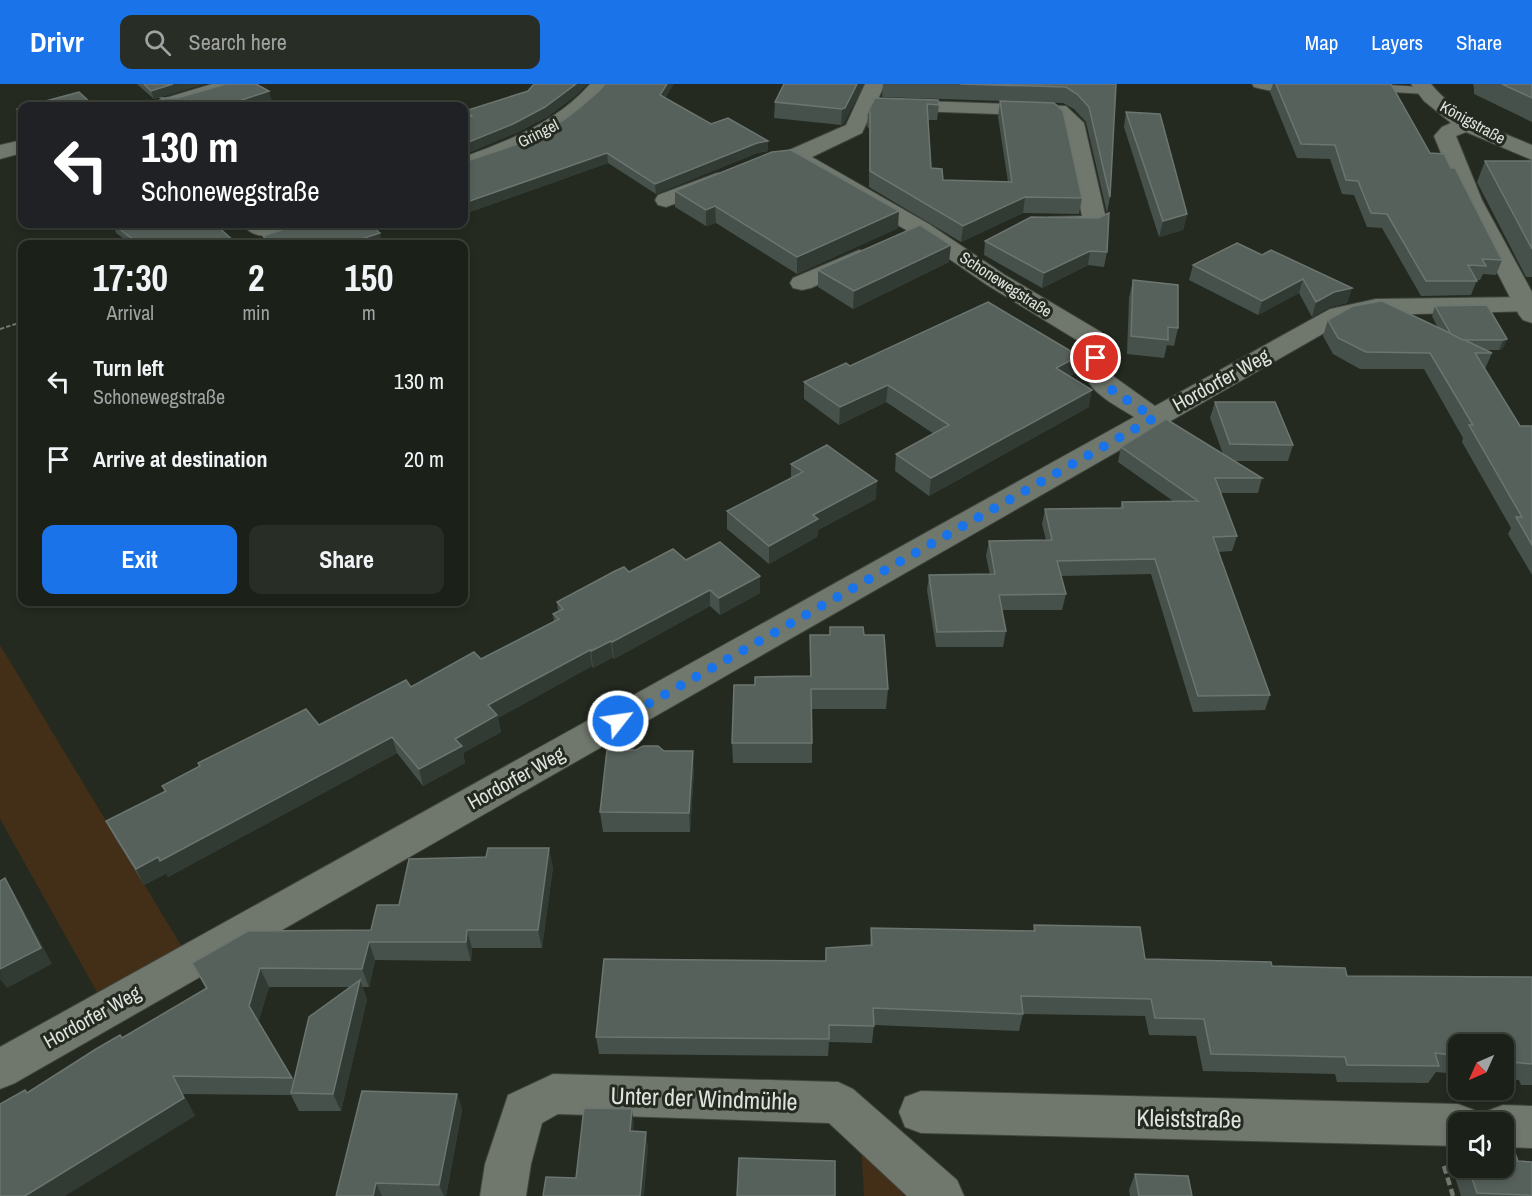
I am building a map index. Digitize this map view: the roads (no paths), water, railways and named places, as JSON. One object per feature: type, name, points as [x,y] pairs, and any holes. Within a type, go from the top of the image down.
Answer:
[{"type":"street","points":[[173,102],[234,84]]},
{"type":"street","name":"Gringel","points":[[468,163],[507,149],[565,119],[595,93],[601,84]]},
{"type":"street","name":"Königstraße","points":[[1423,87],[1433,100],[1469,123],[1532,153]]},
{"type":"street","points":[[871,95],[1057,101],[1073,123],[1095,223],[1036,222]]},
{"type":"street","name":"Schonewegstraße","points":[[871,95],[855,129],[786,158],[899,239],[972,250],[996,280],[1092,338],[1100,378],[1109,388],[1154,418]]},
{"type":"street","points":[[1469,123],[1449,131],[1446,136],[1471,200],[1529,310]]},
{"type":"street","points":[[0,152],[18,147]]},
{"type":"street","points":[[666,200],[733,174]]},
{"type":"street","points":[[802,283],[899,239]]},
{"type":"street","name":"Hordorfer Weg","points":[[0,1069],[1345,312],[1376,307],[1529,310]]},
{"type":"street","name":"Unter der Windmühle","points":[[503,1196],[508,1164],[524,1110],[553,1094],[838,1103],[941,1196]]},
{"type":"street","name":"Kleiststraße","points":[[921,1112],[1448,1125]]},
{"type":"street","points":[[1514,1126],[1532,1127]]},
{"type":"lane","points":[[1259,84],[1280,88],[1323,84],[1423,87]]}]
